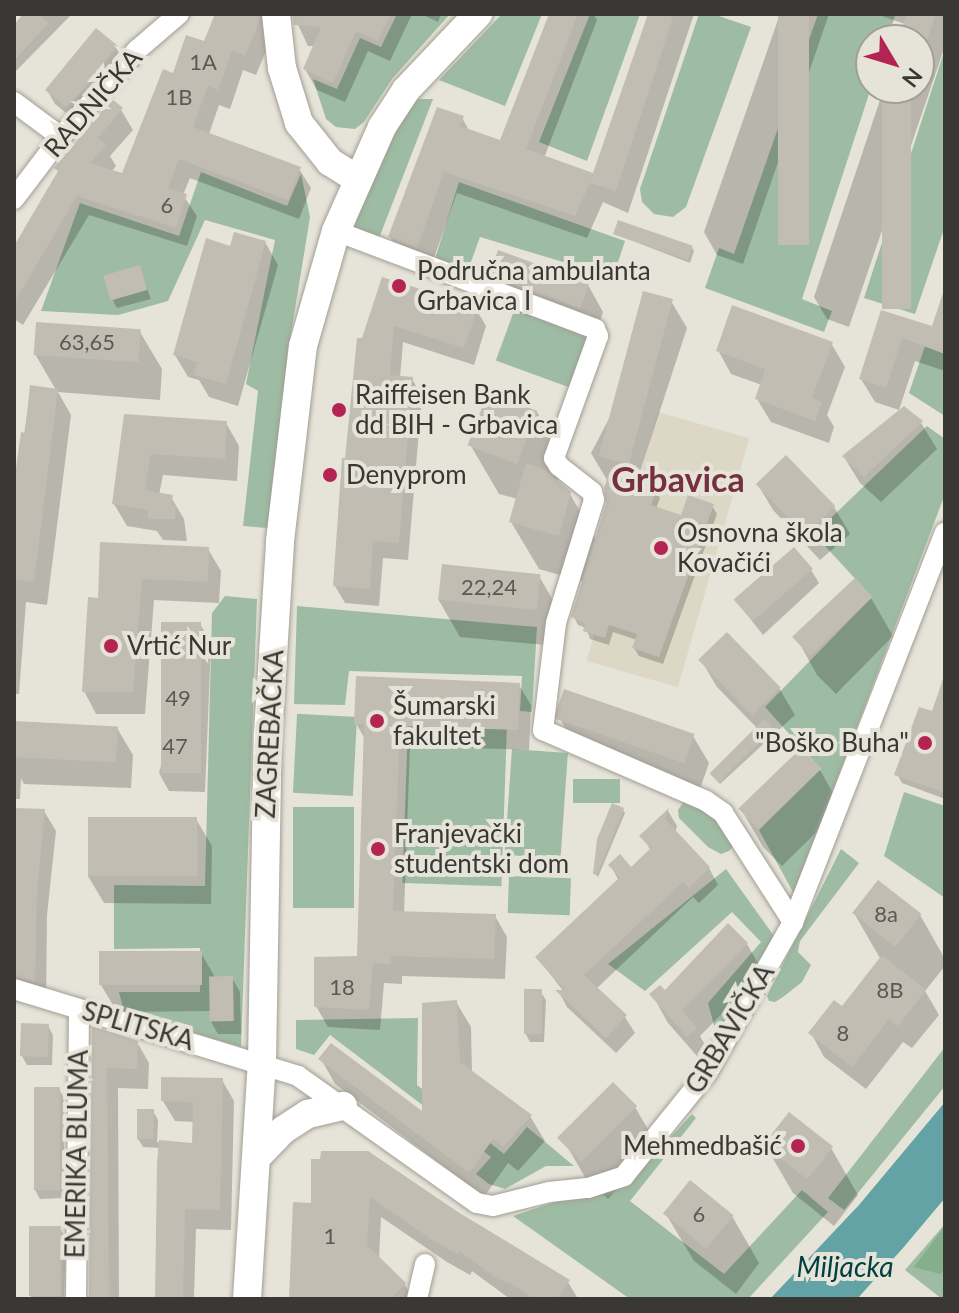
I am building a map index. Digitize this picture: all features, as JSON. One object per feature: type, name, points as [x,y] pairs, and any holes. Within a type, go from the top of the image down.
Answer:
[{"type":"main road","points":[[276,14],[282,68],[299,123],[330,162],[357,179],[382,127],[406,90],[478,14]]},
{"type":"main road","name":"ZAGREBAČKA","points":[[247,1299],[262,1062],[266,785],[280,541],[303,346],[336,231],[357,179]]},
{"type":"main road","points":[[257,1157],[283,1130],[308,1114],[343,1106]]},
{"type":"street","name":"RADNIČKA","points":[[14,199],[61,137],[137,50],[179,14]]},
{"type":"street","points":[[14,102],[61,137]]},
{"type":"street","points":[[336,231],[595,329],[598,336],[554,458],[559,466],[592,492],[594,500],[556,623],[543,730],[706,801],[723,813],[793,922]]},
{"type":"street","name":"GRBAVIČKA","points":[[262,1062],[298,1076],[477,1203],[493,1206],[549,1192],[588,1188],[624,1176],[707,1073],[793,922],[945,533]]},
{"type":"street","name":"SPLITSKA","points":[[14,989],[262,1062]]},
{"type":"street","name":"EMERIKA BLUMA","points":[[76,1299],[79,1010]]},
{"type":"street","points":[[417,1299],[425,1264]]},
{"type":"shaded area","name":"Osnovna škola Kovačići","points":[[658,412],[749,438],[678,687],[587,661]]},
{"type":"green space","points":[[397,14],[450,14],[392,79],[364,122],[355,129],[336,127],[326,119],[313,79],[337,89],[360,38],[381,47]]},
{"type":"green space","points":[[502,14],[542,14],[505,106],[439,80]]},
{"type":"green space","points":[[590,14],[640,14],[587,161],[539,142]]},
{"type":"green space","points":[[699,14],[713,14],[751,27],[686,207],[673,217],[654,214],[642,202],[640,189]]},
{"type":"green space","points":[[818,14],[895,16],[892,24],[855,24],[855,104],[866,104],[802,299],[832,311],[824,332],[705,288],[719,248],[734,254]]},
{"type":"green space","points":[[945,49],[945,226],[915,314],[864,298],[927,104],[935,104],[935,80]]},
{"type":"green space","points":[[418,99],[433,99],[379,238],[354,231],[362,193],[388,142]]},
{"type":"green space","points":[[201,172],[287,206],[301,174],[310,217],[290,340],[268,528],[243,526],[258,391],[246,384],[275,240],[205,220],[168,301],[118,315],[41,311],[80,203],[179,236]]},
{"type":"green space","points":[[459,182],[625,241],[613,277],[480,237],[468,270],[435,259]]},
{"type":"green space","points":[[515,308],[590,335],[571,388],[496,361]]},
{"type":"green space","points":[[925,346],[945,354],[945,416],[909,393]]},
{"type":"green space","points":[[927,426],[945,439],[945,494],[794,894],[759,830],[821,769],[765,707],[872,597],[814,534]]},
{"type":"green space","points":[[225,596],[257,599],[241,1047],[124,1012],[119,992],[200,992],[200,948],[114,949],[114,885],[205,886],[212,613]]},
{"type":"green space","points":[[297,606],[537,627],[532,712],[520,711],[522,676],[349,671],[345,705],[294,704]]},
{"type":"green space","points":[[297,714],[357,717],[353,796],[293,793]]},
{"type":"green space","points":[[408,724],[507,727],[501,886],[402,883]]},
{"type":"green space","points":[[512,749],[568,753],[560,859],[505,855]]},
{"type":"green space","points":[[573,779],[620,779],[620,803],[573,803]]},
{"type":"green space","points":[[904,792],[945,806],[945,898],[884,856]]},
{"type":"green space","points":[[684,801],[710,810],[737,842],[729,851],[721,854],[708,847],[679,818],[678,810]]},
{"type":"green space","points":[[293,807],[354,807],[354,908],[293,908]]},
{"type":"green space","points":[[841,849],[859,863],[800,941],[798,952],[811,965],[802,982],[775,1002],[769,1001],[767,996]]},
{"type":"green space","points":[[726,869],[774,936],[718,1040],[708,1003],[761,942],[732,912],[645,991],[608,964]]},
{"type":"green space","points":[[509,876],[571,878],[570,915],[508,913]]},
{"type":"green space","points":[[418,1018],[417,1085],[504,1154],[527,1127],[574,1166],[546,1166],[505,1189],[489,1184],[476,1174],[491,1157],[330,1035],[314,1055],[296,1049],[296,1020]]},
{"type":"green space","points":[[945,1047],[945,1086],[844,1210],[828,1198]]},
{"type":"green space","points":[[692,1114],[696,1118],[630,1201],[724,1274],[802,1190],[828,1212],[748,1299],[630,1299],[513,1216],[555,1202],[594,1195],[634,1177]]},
{"type":"green space","points":[[945,1224],[945,1299],[942,1299],[905,1270]]},
{"type":"green space","points":[[945,1226],[945,1269],[940,1274],[914,1267]]},
{"type":"water","name":"Miljacka","points":[[945,1102],[945,1198],[903,1248],[857,1299],[770,1299],[859,1205]]},
{"type":"building","points":[[23,14],[38,14],[49,23],[14,60],[14,25]]},
{"type":"building","points":[[215,14],[259,14],[260,20],[245,56],[232,51],[218,90],[208,86],[193,127],[301,167],[288,200],[179,159],[168,188],[187,194],[176,228],[77,196],[14,303],[14,246],[58,171],[54,168],[112,99],[123,108],[98,138],[106,145],[90,163],[122,173],[163,69],[173,73],[186,35],[204,41]]},
{"type":"building","points":[[293,14],[391,14],[378,41],[356,31],[333,83],[303,69],[321,27],[294,25]]},
{"type":"building","points":[[549,14],[578,14],[526,149],[593,173],[648,14],[674,14],[616,191],[590,183],[592,178],[575,216],[444,172],[417,248],[388,237],[437,107],[464,116],[460,126],[500,140]]},
{"type":"building","points":[[778,14],[809,14],[809,245],[778,245]]},
{"type":"building","points":[[907,14],[936,14],[933,24],[904,24]]},
{"type":"building","points":[[96,28],[118,46],[89,80],[92,82],[66,107],[45,90]]},
{"type":"building","points":[[882,104],[911,104],[911,309],[882,309]]},
{"type":"building","points":[[618,220],[693,246],[688,260],[613,234]]},
{"type":"building","points":[[234,232],[266,241],[226,384],[194,375],[197,362],[173,355],[206,238],[230,246]]},
{"type":"building","points":[[498,250],[589,283],[580,309],[489,275]]},
{"type":"building","points":[[140,265],[147,290],[111,300],[103,275]]},
{"type":"building","points":[[382,277],[478,307],[464,348],[394,326],[390,375],[413,377],[399,543],[373,541],[370,589],[333,586],[342,458],[345,458],[357,338],[362,338]]},
{"type":"building","points":[[643,291],[673,299],[629,464],[599,456]]},
{"type":"building","points":[[943,293],[945,354],[902,338],[886,388],[859,379],[881,310],[932,326]]},
{"type":"building","points":[[732,305],[833,342],[812,398],[822,402],[815,421],[755,399],[765,369],[716,351]]},
{"type":"building","points":[[36,322],[141,329],[138,362],[34,355]]},
{"type":"building","points":[[30,385],[58,389],[34,582],[14,579],[14,483],[21,432],[25,433]]},
{"type":"building","points":[[488,392],[537,411],[517,464],[468,445]]},
{"type":"building","points":[[904,406],[923,421],[864,477],[842,456]]},
{"type":"building","points":[[124,414],[227,421],[225,459],[151,454],[145,490],[173,495],[171,505],[176,505],[175,519],[148,519],[148,510],[112,504]]},
{"type":"building","points":[[786,455],[835,506],[805,535],[756,484]]},
{"type":"building","points":[[526,463],[546,470],[571,492],[559,536],[509,522]]},
{"type":"building","points":[[609,472],[657,488],[651,505],[681,515],[688,495],[714,504],[659,657],[632,648],[637,634],[609,625],[605,638],[583,631],[585,623],[571,617],[606,504],[604,488]]},
{"type":"building","points":[[100,542],[209,547],[208,582],[142,579],[133,692],[82,692],[88,597],[98,598]]},
{"type":"building","points":[[794,547],[813,569],[753,621],[734,599]]},
{"type":"building","points":[[442,564],[540,574],[537,610],[438,600]]},
{"type":"building","points":[[855,578],[873,597],[810,656],[792,637]]},
{"type":"building","points":[[161,622],[201,622],[201,773],[161,773]]},
{"type":"building","points":[[727,632],[780,687],[752,715],[698,660]]},
{"type":"building","points":[[356,676],[520,683],[518,730],[400,726],[393,911],[496,914],[494,959],[391,956],[391,964],[373,963],[369,1010],[314,1007],[314,957],[357,956],[364,724],[354,724]]},
{"type":"building","name":"\"Boško Buha\"","points":[[943,679],[945,793],[894,775],[919,707],[932,711]]},
{"type":"building","points":[[564,689],[694,734],[684,763],[554,718]]},
{"type":"building","points":[[764,719],[773,728],[719,783],[710,773]]},
{"type":"building","points":[[14,721],[118,726],[116,762],[14,757]]},
{"type":"building","points":[[801,748],[821,769],[759,829],[738,808]]},
{"type":"building","points":[[612,803],[624,808],[597,875],[593,874],[597,839]]},
{"type":"building","points":[[14,808],[45,809],[37,893],[35,982],[14,976]]},
{"type":"building","points":[[669,808],[665,819],[710,867],[689,888],[683,882],[584,975],[627,1015],[606,1038],[555,990],[565,990],[535,957],[620,877],[608,865],[620,854],[631,867],[651,848],[639,836]]},
{"type":"building","points":[[88,817],[197,817],[197,876],[88,876]]},
{"type":"building","points":[[878,880],[921,914],[895,947],[852,913]]},
{"type":"building","points":[[728,923],[748,943],[682,1010],[697,1028],[687,1037],[649,994],[660,985],[665,990]]},
{"type":"building","points":[[99,951],[202,951],[202,985],[99,985]]},
{"type":"building","points":[[882,955],[926,990],[898,1026],[889,1019],[852,1067],[808,1033],[834,1000],[842,1006]]},
{"type":"building","points":[[209,976],[233,976],[234,1021],[210,1021]]},
{"type":"building","points":[[524,989],[542,989],[542,1034],[524,1034]]},
{"type":"building","points":[[457,1000],[460,1062],[532,1115],[503,1147],[493,1139],[469,1173],[318,1059],[331,1043],[422,1111],[422,1003]]},
{"type":"building","points":[[21,1023],[49,1024],[48,1057],[20,1056]]},
{"type":"building","points":[[92,1026],[138,1041],[137,1069],[107,1068],[109,1299],[89,1299]]},
{"type":"building","points":[[161,1077],[223,1078],[220,1210],[185,1209],[183,1299],[155,1299],[157,1164],[159,1140],[192,1143],[193,1102],[161,1101]]},
{"type":"building","points":[[613,1082],[637,1106],[581,1162],[557,1138]]},
{"type":"building","points":[[34,1087],[60,1087],[60,1190],[34,1190]]},
{"type":"building","points":[[137,1109],[154,1109],[154,1139],[137,1139]]},
{"type":"building","name":"Mehmedbašić","points":[[789,1112],[833,1146],[807,1180],[763,1145]]},
{"type":"building","points":[[321,1151],[368,1151],[458,1212],[570,1280],[557,1299],[534,1299],[510,1283],[499,1280],[459,1251],[457,1254],[432,1240],[370,1197],[367,1245],[406,1283],[391,1299],[289,1299],[293,1202],[311,1203],[311,1159],[320,1159]]},
{"type":"building","points":[[690,1180],[734,1215],[706,1249],[663,1213]]},
{"type":"building","points":[[29,1226],[61,1226],[61,1296],[29,1296]]},
{"type":"place","name":"Područna ambulanta Grbavica I","points":[[399,286]]},
{"type":"place","name":"Raiffeisen Bank dd BIH - Grbavica","points":[[339,410]]},
{"type":"place","name":"Denyprom","points":[[330,475]]},
{"type":"place","name":"Osnovna škola Kovačići","points":[[661,548]]},
{"type":"place","name":"Vrtić Nur","points":[[111,646]]},
{"type":"place","name":"Šumarski fakultet","points":[[377,721]]},
{"type":"place","name":"\"Boško Buha\"","points":[[925,743]]},
{"type":"place","name":"Franjevački studentski dom","points":[[378,849]]},
{"type":"place","name":"Mehmedbašić","points":[[798,1146]]},
{"type":"district","name":"Grbavica","points":[[678,479]]}]
